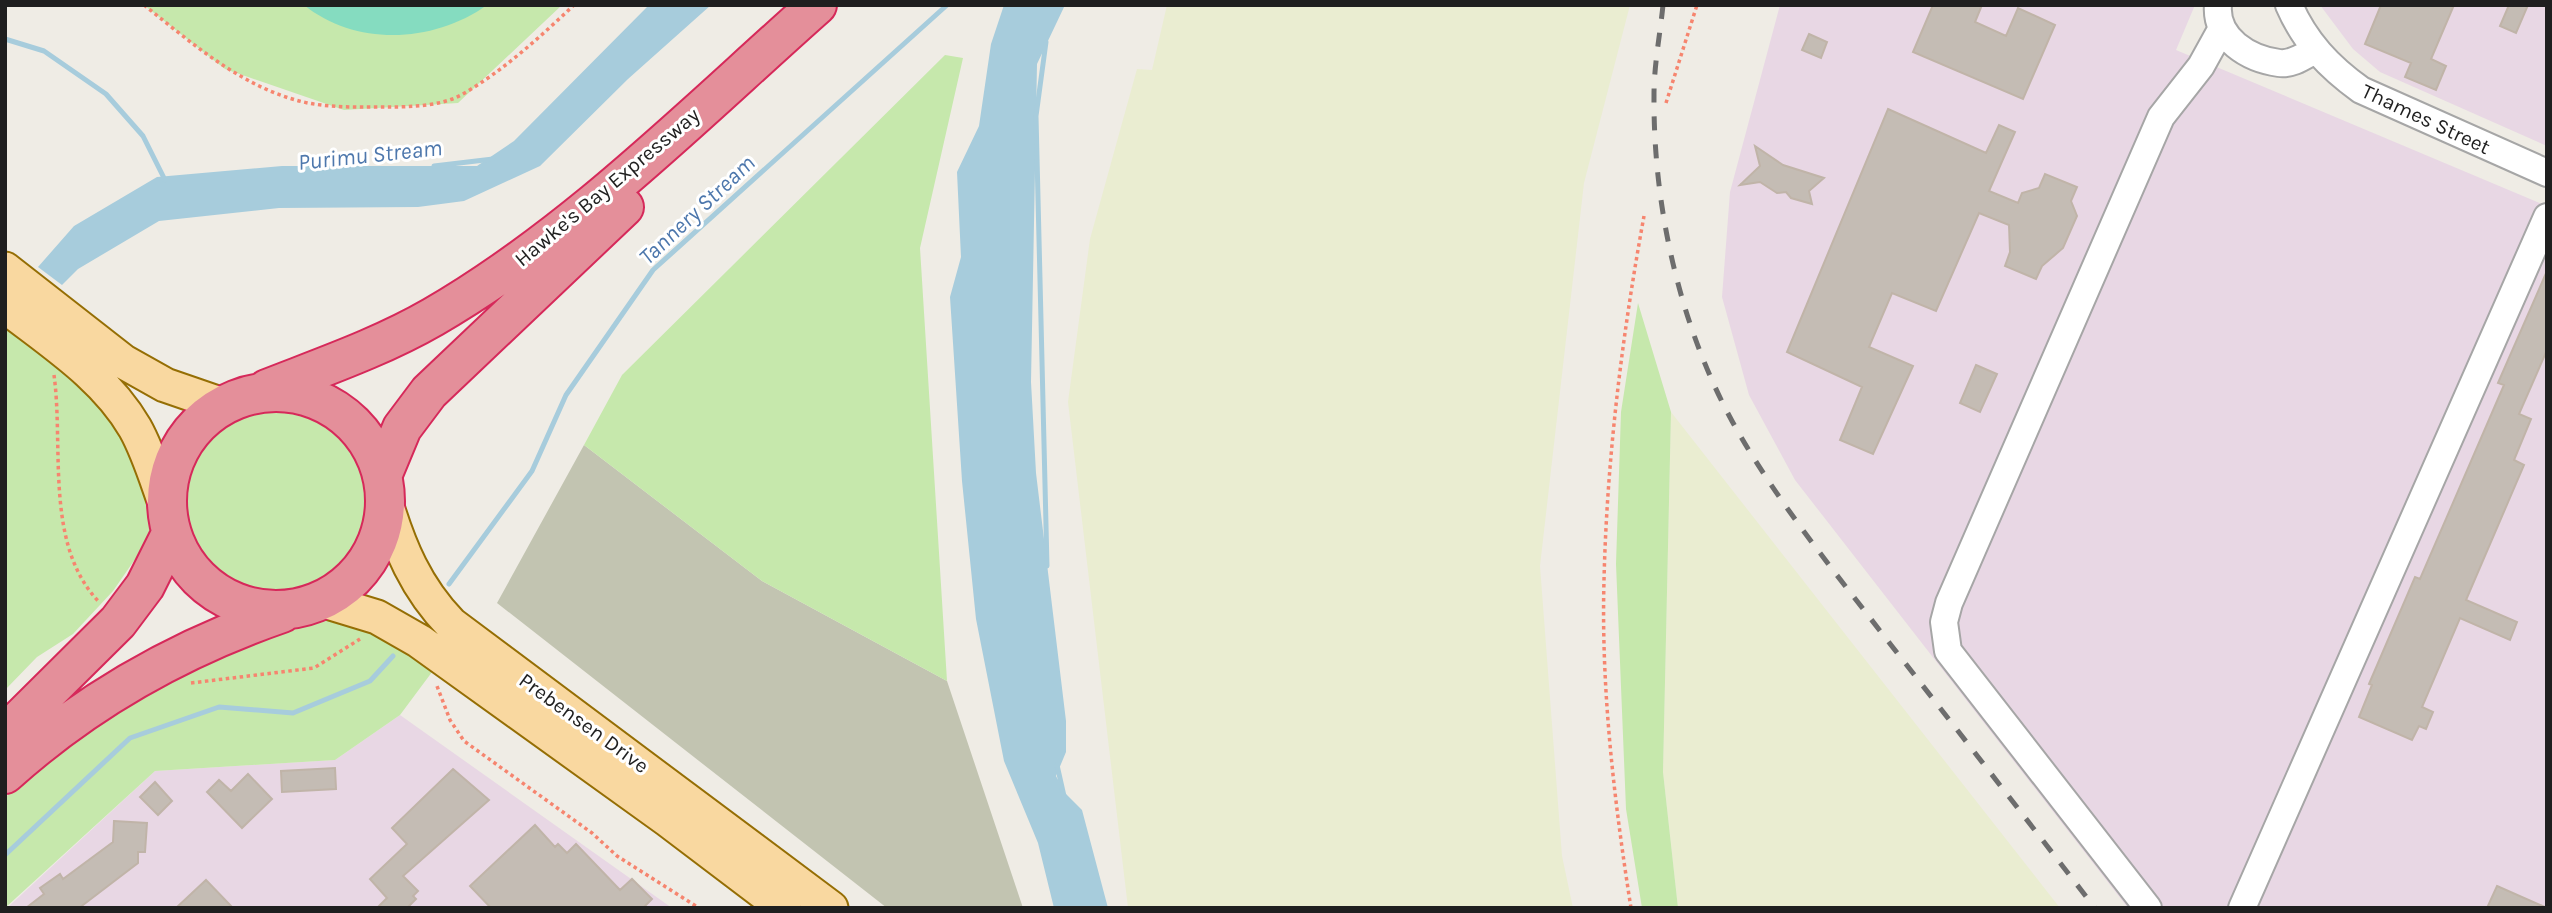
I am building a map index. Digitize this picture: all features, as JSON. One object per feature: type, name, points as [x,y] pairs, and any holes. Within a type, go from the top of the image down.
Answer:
[{"type":"highway","name":"Hawke's Bay Expressway","points":[[262,391],[385,342],[431,318],[519,263],[596,201],[817,5]]},
{"type":"highway","name":"Hawke's Bay Expressway","points":[[383,488],[402,428],[429,392],[842,5]]},
{"type":"highway","points":[[5,734],[118,622],[145,586],[168,519],[173,466],[187,436],[223,405],[262,391],[303,395],[337,410],[369,443],[383,488],[380,532],[364,565],[348,582],[306,605],[208,640],[167,660],[79,713],[5,774]]},
{"type":"highway","points":[[168,519],[194,573],[218,593],[231,601],[261,610],[306,605]]},
{"type":"main road","points":[[5,269],[124,362],[165,385],[223,405]]},
{"type":"main road","points":[[5,306],[79,364],[113,396],[136,430],[168,519]]},
{"type":"main road","name":"Prebensen Drive","points":[[383,488],[404,558],[434,607],[451,624],[831,908]]},
{"type":"main road","name":"Prebensen Drive","points":[[306,605],[377,617],[419,641],[668,820],[784,908]]},
{"type":"street","name":"Thames Street","points":[[2289,5],[2315,50],[2338,74],[2361,90],[2547,173]]},
{"type":"street","points":[[2220,17],[2235,46],[2280,64],[2296,61],[2315,50]]},
{"type":"street","points":[[2148,908],[1948,650],[1944,622],[1949,603],[2161,117],[2201,66],[2220,17]]},
{"type":"street","points":[[2242,908],[2547,217]]},
{"type":"path","points":[[144,5],[235,73],[281,94],[307,102],[348,107],[401,107],[438,103],[460,96],[547,30],[574,5]]},
{"type":"path","points":[[1666,103],[1697,5]]},
{"type":"path","points":[[1631,908],[1608,722],[1604,581],[1617,390],[1644,216]]},
{"type":"path","points":[[51,367],[55,390],[61,508],[68,541],[78,572],[94,597],[118,622]]},
{"type":"path","points":[[167,660],[178,675],[188,682],[201,683],[314,668],[362,639]]},
{"type":"path","points":[[430,677],[450,720],[464,741],[592,833],[617,856],[699,908]]},
{"type":"shaded area","points":[[1167,5],[1630,5],[1584,183],[1540,566],[1562,856],[1573,908],[1128,908],[1068,402],[1090,239],[1137,69],[1152,70]]},
{"type":"shaded area","points":[[1780,5],[2195,5],[2176,50],[2547,206],[2547,908],[2128,908],[1795,480],[1749,395],[1722,297],[1730,192]]},
{"type":"shaded area","points":[[2320,5],[2547,5],[2547,146],[2380,72],[2353,49]]},
{"type":"shaded area","points":[[1671,412],[2060,908],[1678,908],[1663,772]]},
{"type":"shaded area","points":[[584,445],[762,581],[947,681],[1023,908],[887,908],[497,603]]},
{"type":"shaded area","points":[[400,715],[672,908],[7,908],[155,771],[335,760]]},
{"type":"green space","points":[[144,5],[562,5],[458,103],[344,110],[225,69]]},
{"type":"green space","points":[[304,5],[487,5],[466,18],[443,27],[420,33],[395,35],[347,28],[325,19]]},
{"type":"green space","points":[[945,55],[963,58],[920,248],[947,681],[762,581],[584,445],[622,375]]},
{"type":"green space","points":[[1638,303],[1671,412],[1663,772],[1678,908],[1642,908],[1626,809],[1616,564],[1621,412]]},
{"type":"green space","points":[[5,318],[81,378],[130,445],[149,497],[151,518],[149,539],[113,591],[73,634],[37,657],[5,690]]},
{"type":"green space","points":[[274,407],[310,414],[341,434],[361,465],[368,501],[361,537],[341,568],[310,588],[274,595],[238,588],[207,568],[187,537],[180,501],[187,465],[207,434],[238,414]]},
{"type":"green space","points":[[346,620],[438,664],[400,715],[335,760],[155,771],[5,908],[5,798],[48,752],[116,703],[265,635],[299,622]]},
{"type":"water","points":[[649,5],[711,5],[628,79],[540,166],[464,201],[418,207],[279,208],[159,221],[78,269],[62,285],[38,267],[74,226],[157,177],[282,166],[477,166],[514,141]]},
{"type":"water","points":[[1004,5],[1065,5],[1037,64],[1031,382],[1036,473],[1066,721],[1066,752],[1056,776],[1065,793],[1082,810],[1108,908],[1054,908],[1038,843],[1004,761],[976,619],[962,481],[950,297],[961,257],[957,172],[979,126],[991,44]]},
{"type":"building","points":[[1933,5],[1982,5],[1975,22],[2006,36],[2018,8],[2055,25],[2023,99],[1913,52]]},
{"type":"building","points":[[2381,5],[2454,5],[2431,59],[2446,66],[2436,90],[2405,77],[2411,63],[2365,44]]},
{"type":"building","points":[[2509,5],[2528,5],[2516,33],[2500,26]]},
{"type":"building","points":[[1809,34],[1827,42],[1821,58],[1802,50]]},
{"type":"building","points":[[1888,109],[1986,153],[1999,125],[2015,132],[1989,191],[2018,203],[2022,193],[2039,188],[2045,174],[2077,187],[2071,201],[2077,216],[2063,248],[2042,266],[2036,279],[2005,266],[2010,252],[2009,225],[1979,213],[1936,311],[1892,293],[1869,347],[1913,366],[1873,454],[1840,440],[1862,387],[1787,352]]},
{"type":"building","points":[[1755,146],[1783,165],[1824,178],[1809,191],[1812,204],[1791,198],[1786,192],[1777,193],[1760,182],[1740,185],[1760,166]]},
{"type":"building","points":[[2547,271],[2547,350],[2519,414],[2531,419],[2514,460],[2524,465],[2466,600],[2517,622],[2510,640],[2460,618],[2422,707],[2433,712],[2426,729],[2419,726],[2412,740],[2359,717],[2372,685],[2369,684],[2415,577],[2420,579],[2504,385],[2498,383]]},
{"type":"building","points":[[1976,365],[1997,374],[1980,412],[1960,403]]},
{"type":"building","points":[[335,768],[336,789],[282,792],[281,771]]},
{"type":"building","points":[[453,769],[489,800],[403,876],[418,891],[413,896],[416,899],[407,908],[377,908],[387,898],[370,879],[407,844],[392,828]]},
{"type":"building","points":[[248,774],[272,799],[242,828],[207,792],[219,780],[231,791]]},
{"type":"building","points":[[155,782],[172,801],[158,815],[140,797]]},
{"type":"building","points":[[114,821],[147,823],[145,852],[138,852],[138,863],[79,908],[26,908],[44,894],[40,888],[60,874],[63,879],[113,842]]},
{"type":"building","points":[[535,825],[555,847],[558,844],[567,853],[576,844],[620,890],[632,879],[652,899],[643,908],[491,908],[470,886]]},
{"type":"building","points":[[206,880],[233,908],[176,908]]},
{"type":"building","points":[[2497,886],[2547,908],[2487,908]]},
{"type":"waterway","name":"Tannery Stream","points":[[449,584],[532,471],[566,395],[653,270],[947,5]]},
{"type":"waterway","points":[[5,39],[44,51],[106,94],[143,136],[165,180]]},
{"type":"waterway","points":[[1046,42],[1036,116],[1047,566]]},
{"type":"waterway","name":"Purimu Stream","points":[[434,166],[493,159]]},
{"type":"waterway","name":"Tannery Stream","points":[[5,855],[130,738],[219,707],[293,713],[370,681],[393,656]]},
{"type":"waterway","points":[[1057,765],[1064,796]]},
{"type":"railway","points":[[1663,5],[1654,84],[1658,179],[1664,221],[1684,304],[1713,383],[1749,451],[1807,536],[2095,908]]}]
